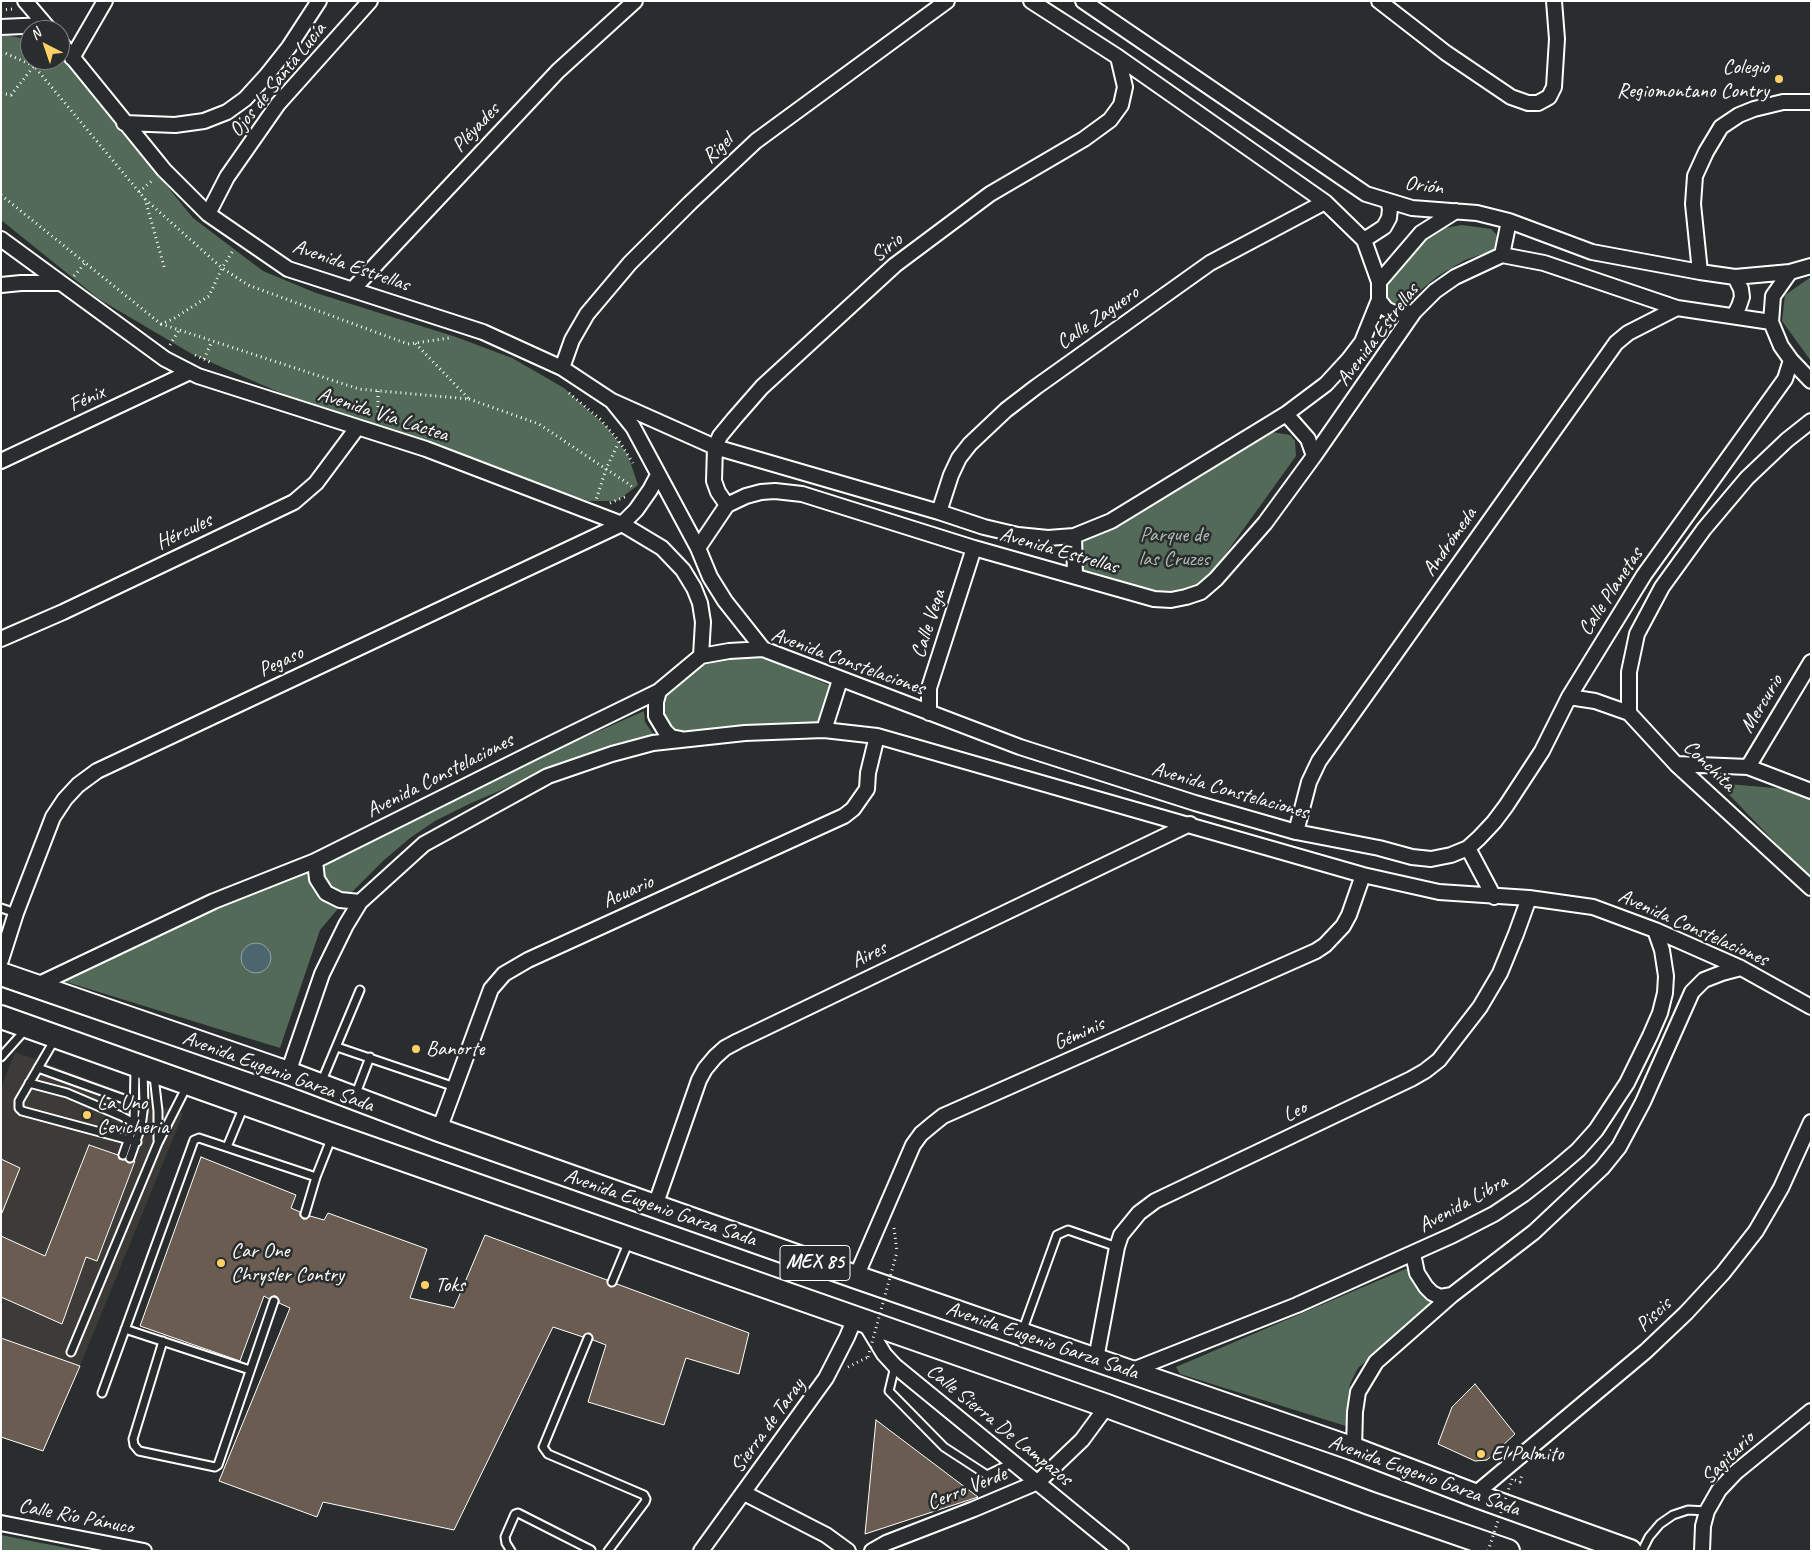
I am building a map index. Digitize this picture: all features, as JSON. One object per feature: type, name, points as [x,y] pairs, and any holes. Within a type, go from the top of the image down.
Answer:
[{"type":"highway","name":"Avenida Eugenio Garza Sada","points":[[1,974],[288,1073],[439,1130],[856,1277],[1354,1448],[1474,1495],[1630,1551]]},
{"type":"highway","name":"Avenida Eugenio Garza Sada","points":[[1,1017],[1107,1406],[1369,1504],[1508,1551]]},
{"type":"street","points":[[25,1],[41,20]]},
{"type":"street","points":[[72,58],[105,1]]},
{"type":"street","name":"Ojos de Santa Lucía","points":[[124,123],[176,125],[204,122],[226,112],[245,99],[266,76],[289,48],[319,1]]},
{"type":"street","name":"Ojos de Santa Lucía","points":[[208,214],[227,177],[278,104],[370,1]]},
{"type":"street","name":"Pléyades","points":[[353,289],[558,71],[635,1]]},
{"type":"street","name":"Rigel","points":[[562,368],[572,340],[587,314],[630,264],[698,196],[756,142],[947,1]]},
{"type":"street","points":[[1031,1],[1118,57],[1325,202],[1364,240],[1379,282],[1379,300],[1386,309],[1401,314],[1414,312]]},
{"type":"street","name":"Orión","points":[[1083,1],[1366,194],[1412,208],[1477,213],[1509,221],[1592,252],[1700,272],[1736,277],[1790,272],[1811,266]]},
{"type":"street","points":[[1379,1],[1446,53],[1511,97],[1528,103],[1538,103],[1549,96],[1554,87],[1557,39],[1554,1]]},
{"type":"street","points":[[1,27],[20,27]]},
{"type":"street","name":"Avenida Estrellas","points":[[70,55],[164,170],[208,214],[288,269],[483,332],[562,368],[612,401],[715,447],[1018,536],[1048,538],[1074,536],[1111,522],[1286,414],[1326,384],[1350,359],[1362,342],[1379,300]]},
{"type":"street","name":"Sirio","points":[[715,447],[720,436],[762,387],[895,265],[990,194],[1084,139],[1110,120],[1121,105],[1126,87],[1118,57]]},
{"type":"street","points":[[1700,272],[1693,204],[1695,176],[1706,152],[1721,127],[1738,115],[1754,108],[1783,102],[1811,102]]},
{"type":"street","points":[[1364,240],[1384,227],[1389,218],[1390,209],[1388,201]]},
{"type":"street","name":"Calle Zaguero","points":[[940,512],[951,475],[960,458],[970,444],[1006,410],[1210,263],[1325,202]]},
{"type":"street","name":"Avenida Estrellas","points":[[1379,282],[1421,233],[1456,210]]},
{"type":"street","points":[[1509,221],[1502,254],[1544,263],[1677,308],[1771,322]]},
{"type":"street","name":"Avenida Vía Láctea","points":[[1,238],[165,359],[194,374],[426,449],[622,524],[662,548],[683,570],[694,588],[700,603],[703,622],[701,656]]},
{"type":"street","name":"Avenida Estrellas","points":[[727,506],[746,496],[761,492],[775,491],[802,494],[974,548],[1154,599],[1171,600],[1186,597],[1201,592],[1216,580],[1265,523],[1414,312],[1435,291],[1455,278],[1502,254]]},
{"type":"street","points":[[1790,272],[1773,296],[1771,322],[1781,346],[1791,360],[1811,381]]},
{"type":"street","points":[[1734,316],[1742,297],[1736,277]]},
{"type":"street","points":[[1,285],[60,283]]},
{"type":"street","name":"Andrómeda","points":[[1296,832],[1309,782],[1319,761],[1616,343],[1628,334],[1677,308]]},
{"type":"street","name":"Calle Planetas","points":[[1468,848],[1488,829],[1506,806],[1542,751],[1569,697],[1644,575],[1784,379],[1791,360]]},
{"type":"street","name":"Fénix","points":[[1,461],[194,374]]},
{"type":"street","name":"Avenida Estrellas","points":[[612,401],[633,427],[658,475]]},
{"type":"street","points":[[1286,414],[1308,439],[1314,456]]},
{"type":"street","name":"Calle Planetas","points":[[1630,713],[1629,672],[1637,634],[1662,587],[1704,529],[1747,478],[1787,440],[1811,421]]},
{"type":"street","name":"Hércules","points":[[1,639],[72,608],[294,502],[316,483],[358,428]]},
{"type":"street","points":[[698,548],[727,506],[718,492],[714,481],[715,447]]},
{"type":"street","points":[[658,475],[698,548],[710,577],[725,601],[763,649]]},
{"type":"street","name":"Pegaso","points":[[1,960],[16,913],[53,817],[65,799],[78,785],[97,771],[622,524],[636,510],[658,475]]},
{"type":"street","points":[[1074,536],[1075,576]]},
{"type":"street","name":"Calle Vega","points":[[930,713],[929,688],[974,548]]},
{"type":"street","name":"Avenida Constelaciones","points":[[34,986],[214,901],[315,861],[659,691],[701,656],[729,651],[763,649],[840,680],[1030,750],[1195,803],[1296,832],[1379,848],[1395,854],[1431,859],[1451,855],[1468,848]]},
{"type":"street","name":"Mercurio","points":[[1748,767],[1811,662]]},
{"type":"street","points":[[824,730],[840,680]]},
{"type":"street","points":[[659,691],[656,702],[656,716],[671,737],[683,739]]},
{"type":"street","name":"Conchita","points":[[1569,697],[1595,701],[1630,713],[1676,764],[1811,888]]},
{"type":"street","name":"Avenida Constelaciones","points":[[288,1073],[322,974],[346,925],[360,902],[424,844],[548,776],[620,751],[653,743],[745,733],[824,730],[878,736],[1363,874],[1439,892],[1529,898],[1593,907],[1655,930],[1741,968],[1811,1007]]},
{"type":"street","name":"Acuario","points":[[439,1130],[491,989],[504,974],[528,960],[844,816],[853,808],[866,789],[868,773],[878,736]]},
{"type":"street","points":[[1676,764],[1748,767],[1811,791]]},
{"type":"street","name":"Aires","points":[[655,1206],[699,1080],[705,1069],[725,1048],[1190,824]]},
{"type":"street","points":[[1468,848],[1494,897]]},
{"type":"street","points":[[315,861],[317,879],[326,893],[340,900],[360,902]]},
{"type":"street","name":"Géminis","points":[[856,1277],[914,1145],[921,1134],[943,1116],[1316,951],[1325,945],[1343,926],[1349,915],[1363,874]]},
{"type":"street","name":"Leo","points":[[1096,1359],[1117,1247],[1121,1235],[1139,1213],[1155,1201],[1411,1079],[1439,1060],[1480,1006],[1500,973],[1529,898]]},
{"type":"street","name":"Avenida Libra","points":[[1130,1370],[1297,1304],[1413,1254],[1494,1214],[1524,1194],[1578,1150],[1596,1130],[1627,1082],[1660,1013],[1665,993],[1666,976],[1662,950],[1655,930]]},
{"type":"street","points":[[1354,1448],[1354,1412],[1358,1392],[1376,1362],[1452,1295],[1534,1232],[1602,1168],[1618,1147],[1643,1102],[1692,992],[1704,980],[1741,968]]},
{"type":"street","name":"Piscis","points":[[1474,1495],[1646,1351],[1686,1313],[1723,1273],[1756,1231],[1777,1195],[1811,1122]]},
{"type":"street","points":[[1413,1254],[1419,1278],[1426,1287],[1440,1297],[1452,1295]]},
{"type":"street","name":"Calle Sierra De Lampazos","points":[[859,1319],[895,1366],[1121,1551]]},
{"type":"street","name":"Sierra de Taray","points":[[701,1551],[826,1378],[847,1337],[859,1319]]},
{"type":"street","name":"Cerro Verde","points":[[872,1551],[886,1543],[1038,1482],[1082,1440],[1107,1406]]},
{"type":"street","name":"Sagitario","points":[[1702,1551],[1703,1526],[1707,1511],[1719,1490],[1736,1472],[1811,1411]]},
{"type":"street","points":[[744,1493],[826,1535],[848,1551]]},
{"type":"street","name":"Calle Río Pánuco","points":[[1,1523],[144,1551]]},
{"type":"lane","points":[[1,908],[16,913]]},
{"type":"lane","points":[[320,1086],[360,990]]},
{"type":"lane","points":[[1,1056],[28,1026]]},
{"type":"lane","points":[[56,1036],[18,1106],[22,1111],[133,1141]]},
{"type":"lane","points":[[337,1047],[455,1087]]},
{"type":"lane","points":[[354,1098],[370,1057]]},
{"type":"lane","points":[[38,1068],[144,1104]]},
{"type":"lane","points":[[133,1141],[134,1102],[144,1068]]},
{"type":"lane","points":[[127,1156],[141,1127],[144,1104],[144,1068]]},
{"type":"lane","points":[[144,1068],[158,1111],[158,1143]]},
{"type":"lane","points":[[29,1083],[67,1093],[121,1116],[141,1127]]},
{"type":"lane","points":[[71,1352],[158,1143],[188,1084]]},
{"type":"lane","points":[[227,1147],[245,1103]]},
{"type":"lane","points":[[305,1214],[316,1177],[333,1135]]},
{"type":"lane","points":[[102,1393],[193,1142],[199,1138],[316,1177]]},
{"type":"lane","points":[[1021,1334],[1057,1235],[1068,1230],[1117,1247]]},
{"type":"lane","points":[[612,1282],[630,1239]]},
{"type":"lane","points":[[163,1342],[133,1439],[134,1445],[139,1450],[208,1467],[217,1466],[274,1301]]},
{"type":"lane","points":[[124,1328],[250,1370]]},
{"type":"lane","points":[[588,1338],[543,1447],[548,1454],[644,1495],[646,1498],[645,1502],[608,1551]]},
{"type":"lane","points":[[895,1366],[889,1391],[944,1447],[987,1475],[1014,1462]]},
{"type":"lane","points":[[1642,1551],[1649,1537],[1660,1524],[1673,1514],[1688,1510],[1707,1511]]},
{"type":"lane","points":[[510,1551],[505,1537],[515,1514],[518,1513],[591,1550]]},
{"type":"path","points":[[1,10],[14,9],[8,1]]},
{"type":"path","points":[[1,54],[5,53],[20,60]]},
{"type":"path","points":[[1,93],[11,95],[31,70]]},
{"type":"path","points":[[37,70],[145,198],[222,268]]},
{"type":"path","points":[[1,196],[161,324],[359,389],[469,399],[539,424],[629,484],[634,490]]},
{"type":"path","points":[[145,198],[165,270]]},
{"type":"path","points":[[161,324],[173,319],[209,296],[222,268],[242,238]]},
{"type":"path","points":[[162,340],[177,348]]},
{"type":"path","points":[[194,374],[204,360],[212,340]]},
{"type":"path","points":[[415,343],[469,399]]},
{"type":"path","points":[[192,354],[213,363]]},
{"type":"path","points":[[564,388],[600,418],[634,463]]},
{"type":"path","points":[[377,434],[378,391]]},
{"type":"path","points":[[596,502],[606,469],[619,441]]},
{"type":"path","points":[[607,504],[618,501],[638,485]]},
{"type":"path","points":[[589,500],[601,503]]},
{"type":"path","points":[[868,1357],[896,1252]]},
{"type":"path","points":[[1488,1551],[1513,1476]]},
{"type":"shaded area","points":[[15,1052],[183,1114],[80,1366],[1,1337],[1,1088]]},
{"type":"green space","points":[[1,36],[20,38],[20,70],[70,70],[70,67],[193,218],[263,271],[316,293],[456,337],[512,358],[564,388],[607,427],[628,455],[638,485],[617,501],[589,501],[536,484],[445,449],[292,398],[192,354],[99,299],[1,220]]},
{"type":"green space","points":[[1462,225],[1491,229],[1499,241],[1494,250],[1465,260],[1438,276],[1412,297],[1407,305],[1394,306],[1383,296],[1387,276],[1419,240],[1439,229]]},
{"type":"green space","points":[[1811,277],[1811,361],[1782,321],[1785,295]]},
{"type":"green space","name":"Parque de las Cruzes","points":[[1272,432],[1290,435],[1295,441],[1296,456],[1209,577],[1196,589],[1166,594],[1084,572],[1080,565],[1078,544],[1084,537],[1094,532],[1120,526]]},
{"type":"green space","points":[[753,655],[783,665],[831,686],[820,722],[817,726],[678,734],[669,729],[659,709],[660,694],[708,659]]},
{"type":"green space","points":[[644,711],[645,722],[659,738],[522,781],[469,804],[435,821],[410,838],[383,861],[352,892],[320,930],[280,1048],[60,980],[212,903]]},
{"type":"green space","points":[[1718,783],[1785,789],[1811,800],[1811,880]]},
{"type":"green space","points":[[1410,1267],[1420,1291],[1438,1300],[1358,1368],[1350,1384],[1348,1398],[1349,1427],[1180,1374],[1176,1367]]},
{"type":"green space","points":[[1,1535],[82,1551],[1,1551]]},
{"type":"water","points":[[256,943],[267,947],[271,958],[267,969],[256,973],[245,969],[241,958],[245,947]]},
{"type":"building","points":[[89,1145],[118,1155],[119,1159],[125,1160],[128,1163],[135,1161],[97,1261],[86,1257],[62,1324],[1,1297],[1,1236],[45,1256]]},
{"type":"building","points":[[201,1157],[296,1195],[291,1208],[300,1212],[300,1216],[303,1219],[307,1219],[310,1216],[324,1220],[328,1213],[427,1249],[410,1298],[454,1308],[485,1235],[607,1280],[610,1287],[617,1284],[749,1333],[739,1374],[686,1358],[664,1425],[588,1402],[606,1345],[593,1340],[590,1333],[585,1334],[583,1337],[553,1327],[454,1530],[323,1502],[317,1517],[219,1481],[290,1308],[279,1303],[276,1296],[269,1299],[264,1296],[240,1361],[140,1326]]},
{"type":"building","points":[[1,1159],[20,1168],[2,1213],[1,1213]]},
{"type":"building","points":[[1,1338],[80,1366],[43,1451],[1,1437]]},
{"type":"building","points":[[1475,1384],[1515,1434],[1487,1460],[1475,1461],[1438,1444],[1452,1407]]},
{"type":"building","points":[[876,1420],[978,1497],[865,1534]]},
{"type":"place","name":"Colegio Regiomontano Contry","points":[[1779,79]]},
{"type":"place","name":"Banorte","points":[[416,1049]]},
{"type":"place","name":"La Uno Cevicheria","points":[[87,1115]]},
{"type":"place","name":"Car One Chrysler Contry","points":[[221,1263]]},
{"type":"place","name":"Toks","points":[[425,1285]]},
{"type":"place","name":"El Palmito","points":[[1481,1454]]}]
